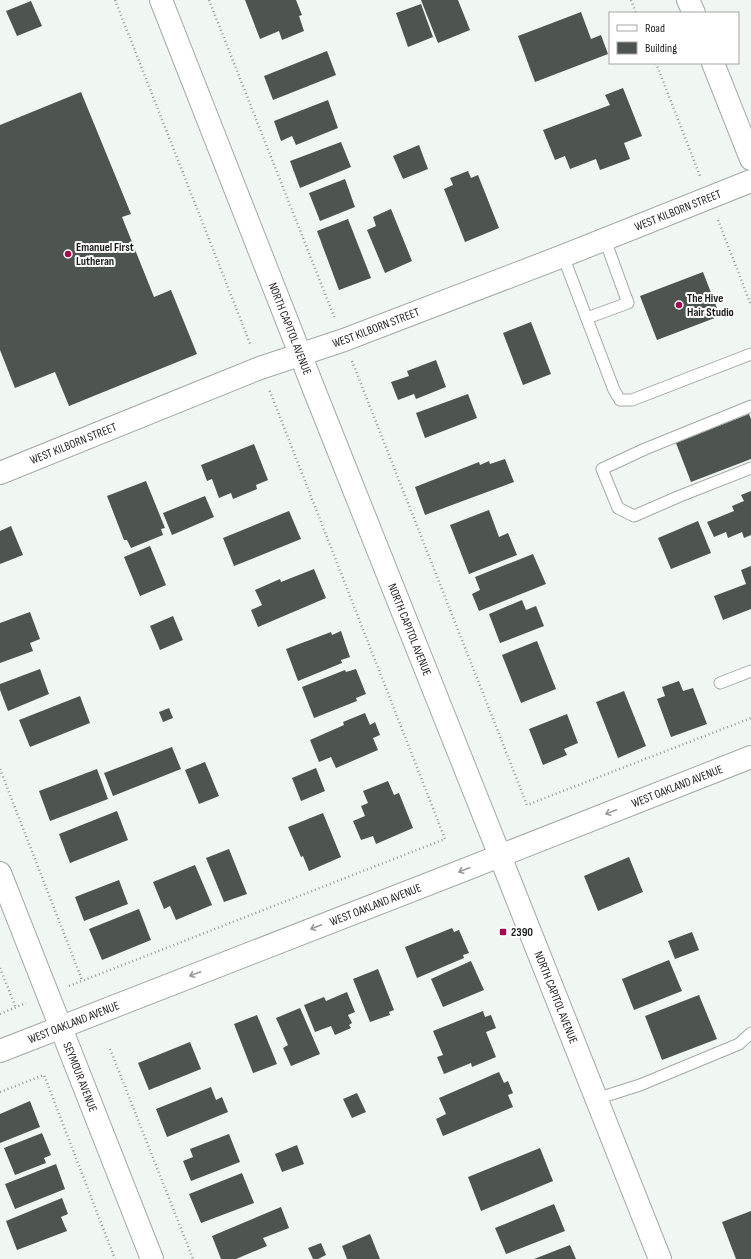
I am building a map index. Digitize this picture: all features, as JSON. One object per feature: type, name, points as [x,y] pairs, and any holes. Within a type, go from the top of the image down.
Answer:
[{"type":"street","name":"NORTH CAPITOL AVENUE","points":[[161,0],[300,355],[660,1259]]},
{"type":"street","points":[[688,0],[694,12]]},
{"type":"street","points":[[714,64],[751,159]]},
{"type":"street","name":"WEST KILBORN STREET","points":[[0,473],[260,368],[344,340],[605,240],[751,181]]},
{"type":"street","name":"WEST OAKLAND AVENUE","points":[[0,1051],[751,757]]},
{"type":"street","name":"SEYMOUR AVENUE","points":[[0,873],[152,1259]]},
{"type":"lane","points":[[587,318],[628,302],[605,240]]},
{"type":"lane","points":[[563,256],[614,390],[620,400],[632,400],[751,354]]},
{"type":"lane","points":[[751,406],[645,449],[602,469],[618,508],[634,516],[751,468]]},
{"type":"lane","points":[[720,683],[751,671]]},
{"type":"lane","points":[[596,1099],[640,1085],[732,1047],[739,1044],[751,1033]]},
{"type":"path","points":[[0,1014],[82,980],[445,839],[115,0]]},
{"type":"path","points":[[209,0],[527,805],[751,718]]},
{"type":"path","points":[[631,0],[636,12]]},
{"type":"path","points":[[0,769],[82,980]]},
{"type":"path","points":[[0,968],[16,1008]]},
{"type":"path","points":[[110,1049],[192,1259]]},
{"type":"path","points":[[0,1092],[44,1075],[115,1259]]},
{"type":"building","points":[[245,0],[296,0],[302,15],[299,16],[304,31],[282,40],[279,31],[260,39]]},
{"type":"building","points":[[421,0],[458,0],[470,30],[438,43]]},
{"type":"building","points":[[31,1],[42,26],[17,36],[6,11]]},
{"type":"building","points":[[421,4],[433,37],[408,47],[396,13]]},
{"type":"building","points":[[581,12],[591,39],[601,35],[608,54],[535,82],[518,36]]},
{"type":"building","points":[[327,51],[336,75],[273,100],[264,76]]},
{"type":"building","points":[[623,88],[642,136],[624,143],[630,159],[600,170],[596,159],[570,169],[565,156],[555,160],[543,130],[610,105],[605,95]]},
{"type":"building","name":"Emanuel First Lutheran","points":[[81,92],[131,214],[122,217],[154,297],[171,290],[197,354],[69,406],[55,372],[15,388],[0,350],[0,125]]},
{"type":"building","points":[[328,100],[338,128],[296,145],[292,136],[281,141],[274,121]]},
{"type":"building","points":[[341,142],[351,167],[300,188],[290,161]]},
{"type":"building","points":[[419,145],[428,169],[403,179],[393,156]]},
{"type":"building","points":[[468,171],[471,178],[478,175],[499,228],[465,242],[444,189],[453,185],[450,178]]},
{"type":"building","points":[[345,179],[355,207],[320,221],[309,193]]},
{"type":"building","points":[[391,209],[412,261],[385,273],[367,230],[376,226],[373,217]]},
{"type":"building","points":[[348,219],[371,278],[339,290],[317,231]]},
{"type":"building","points":[[703,272],[720,316],[657,340],[640,296]]},
{"type":"building","points":[[531,322],[551,374],[523,385],[503,333]]},
{"type":"building","points":[[436,360],[446,387],[416,399],[414,394],[398,400],[391,382],[409,376],[407,371]]},
{"type":"building","points":[[468,394],[477,418],[425,438],[416,413]]},
{"type":"building","points":[[749,414],[751,419],[751,459],[691,482],[676,443]]},
{"type":"building","points":[[254,444],[268,480],[256,485],[257,489],[233,499],[231,493],[219,498],[212,479],[207,481],[201,465]]},
{"type":"building","points":[[505,459],[514,482],[425,515],[415,487],[479,462],[480,465],[489,461],[490,464]]},
{"type":"building","points":[[146,481],[165,528],[161,529],[163,535],[131,548],[127,540],[124,540],[107,496]]},
{"type":"building","points":[[751,491],[751,535],[744,538],[742,532],[728,538],[726,532],[714,537],[707,522],[734,511],[732,506],[744,501],[741,495]]},
{"type":"building","points":[[205,496],[214,517],[172,535],[163,513]]},
{"type":"building","points":[[489,510],[499,537],[508,533],[517,555],[469,574],[450,525]]},
{"type":"building","points":[[289,511],[301,539],[234,566],[223,538]]},
{"type":"building","points":[[698,521],[711,553],[671,569],[658,538]]},
{"type":"building","points":[[11,526],[23,555],[0,564],[0,531]]},
{"type":"building","points":[[150,546],[166,585],[140,596],[124,557]]},
{"type":"building","points":[[533,554],[546,584],[479,611],[472,594],[480,590],[475,577]]},
{"type":"building","points":[[751,566],[751,609],[723,620],[714,596],[746,584],[741,570]]},
{"type":"building","points":[[314,569],[326,598],[258,627],[251,610],[262,605],[255,590],[280,579],[281,582]]},
{"type":"building","points":[[522,600],[526,610],[536,606],[544,626],[500,643],[489,614]]},
{"type":"building","points":[[30,612],[40,639],[30,643],[33,651],[0,663],[0,623]]},
{"type":"building","points":[[173,616],[183,640],[160,650],[150,626]]},
{"type":"building","points":[[341,631],[350,657],[341,660],[342,663],[298,681],[286,649],[331,632],[332,635]]},
{"type":"building","points":[[537,641],[556,689],[521,703],[502,655]]},
{"type":"building","points":[[40,669],[49,694],[8,711],[0,690],[0,684]]},
{"type":"building","points":[[356,669],[366,694],[356,698],[357,701],[314,718],[302,687],[345,670],[346,672]]},
{"type":"building","points":[[679,681],[683,691],[693,688],[707,724],[671,737],[657,699],[665,696],[662,687]]},
{"type":"building","points":[[624,691],[646,746],[618,758],[596,702]]},
{"type":"building","points":[[80,696],[90,723],[30,747],[19,720]]},
{"type":"building","points":[[169,708],[173,718],[163,722],[159,712]]},
{"type":"building","points":[[365,713],[370,725],[375,722],[380,735],[373,738],[378,750],[336,768],[331,757],[319,762],[310,740],[344,725],[343,722]]},
{"type":"building","points":[[567,714],[578,743],[564,749],[567,755],[543,765],[529,729]]},
{"type":"building","points":[[172,747],[181,769],[113,796],[104,773]]},
{"type":"building","points":[[205,762],[219,796],[199,804],[185,770]]},
{"type":"building","points":[[316,768],[325,791],[301,801],[292,778]]},
{"type":"building","points":[[97,769],[108,799],[50,821],[39,791]]},
{"type":"building","points":[[388,781],[394,795],[399,793],[413,828],[376,844],[373,836],[361,840],[353,821],[365,816],[361,806],[368,803],[363,791]]},
{"type":"building","points":[[117,811],[128,840],[70,863],[59,834]]},
{"type":"building","points":[[323,813],[341,857],[309,871],[288,827]]},
{"type":"building","points":[[229,849],[247,894],[224,902],[206,858]]},
{"type":"building","points":[[629,857],[643,892],[598,911],[584,876]]},
{"type":"building","points":[[195,865],[212,905],[176,920],[170,906],[164,909],[153,882]]},
{"type":"building","points":[[119,880],[128,904],[84,921],[75,897]]},
{"type":"building","points":[[139,909],[151,940],[102,960],[89,929]]},
{"type":"building","points":[[452,928],[454,932],[459,930],[469,953],[463,955],[464,958],[417,978],[405,947]]},
{"type":"building","points":[[692,932],[699,950],[675,959],[668,941]]},
{"type":"building","points":[[669,960],[682,991],[634,1010],[622,979]]},
{"type":"building","points":[[471,961],[484,990],[443,1007],[431,979]]},
{"type":"building","points":[[378,969],[394,1010],[389,1012],[390,1015],[370,1022],[353,979]]},
{"type":"building","points":[[347,992],[355,1012],[348,1015],[352,1023],[349,1025],[351,1028],[335,1035],[331,1026],[315,1032],[304,1005],[324,997],[326,1001]]},
{"type":"building","points":[[699,995],[717,1039],[662,1060],[645,1016]]},
{"type":"building","points":[[300,1008],[320,1054],[291,1066],[283,1048],[288,1045],[276,1018]]},
{"type":"building","points":[[483,1011],[485,1017],[491,1015],[496,1028],[486,1032],[496,1057],[472,1067],[471,1063],[444,1074],[437,1057],[443,1055],[433,1031]]},
{"type":"building","points":[[257,1015],[277,1064],[253,1073],[234,1024]]},
{"type":"building","points":[[190,1042],[201,1069],[149,1090],[138,1063]]},
{"type":"building","points":[[499,1072],[504,1083],[508,1081],[513,1093],[508,1095],[513,1107],[443,1136],[436,1119],[446,1114],[439,1098]]},
{"type":"building","points":[[211,1087],[216,1100],[222,1097],[228,1112],[167,1137],[156,1109]]},
{"type":"building","points":[[357,1093],[366,1112],[352,1118],[343,1099]]},
{"type":"building","points":[[30,1101],[40,1127],[0,1143],[0,1114]]},
{"type":"building","points":[[42,1133],[51,1155],[44,1158],[46,1163],[15,1175],[4,1148]]},
{"type":"building","points":[[229,1134],[240,1162],[191,1181],[183,1161],[193,1157],[190,1149]]},
{"type":"building","points":[[297,1145],[304,1164],[282,1172],[275,1154]]},
{"type":"building","points":[[540,1148],[553,1181],[481,1211],[468,1177]]},
{"type":"building","points":[[56,1164],[65,1189],[15,1209],[5,1184]]},
{"type":"building","points":[[242,1173],[254,1203],[201,1223],[189,1194]]},
{"type":"building","points":[[62,1198],[68,1214],[61,1217],[67,1231],[17,1250],[6,1221]]},
{"type":"building","points":[[554,1204],[565,1231],[506,1254],[495,1228]]},
{"type":"building","points":[[281,1207],[289,1228],[263,1238],[267,1246],[236,1259],[221,1259],[212,1236]]},
{"type":"building","points":[[751,1211],[751,1259],[736,1259],[722,1222]]},
{"type":"building","points":[[370,1234],[380,1259],[347,1259],[342,1246]]},
{"type":"building","points":[[321,1243],[326,1255],[318,1259],[313,1259],[308,1248]]},
{"type":"building","points":[[570,1245],[576,1259],[534,1259]]},
{"type":"place","name":"Emanuel First Lutheran","points":[[68,254]]},
{"type":"place","name":"The Hive Hair Studio","points":[[679,305]]},
{"type":"place","name":"2390","points":[[503,932]]}]
